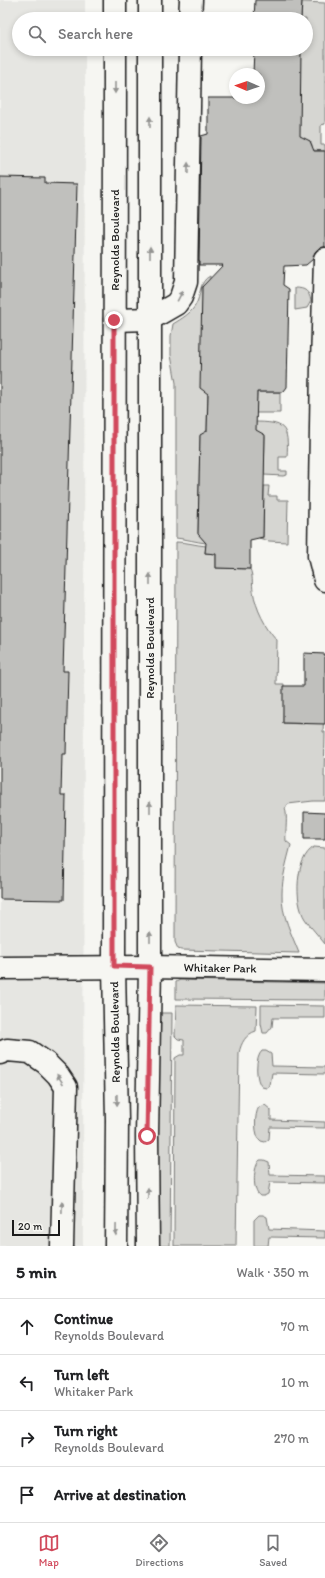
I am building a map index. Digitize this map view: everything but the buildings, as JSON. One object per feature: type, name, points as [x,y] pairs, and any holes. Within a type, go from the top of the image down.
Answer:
[{"type":"main road","points":[[115,0],[115,12]]},
{"type":"main road","points":[[150,0],[150,12]]},
{"type":"main road","points":[[190,12],[191,0]]},
{"type":"main road","name":"Reynolds Boulevard","points":[[115,56],[114,966],[117,1120],[116,1246]]},
{"type":"main road","name":"Reynolds Boulevard","points":[[148,1246],[147,1136],[150,967],[150,56]]},
{"type":"main road","points":[[114,320],[150,319],[176,304],[181,297],[186,282],[190,56]]},
{"type":"main road","points":[[325,259],[319,556],[325,580]]},
{"type":"main road","name":"Whitaker Park","points":[[0,968],[31,969],[114,966],[325,970]]},
{"type":"main road","points":[[0,1053],[7,1050],[30,1052],[46,1063],[58,1075],[66,1087],[62,1246]]},
{"type":"shaded area","points":[[0,0],[85,0],[85,12],[12,12],[12,56],[85,56],[83,1246],[0,1246]]},
{"type":"shaded area","points":[[302,2],[325,3],[325,124],[321,125],[321,145],[325,145],[325,151],[312,150],[310,141],[296,139],[301,56],[313,56],[313,12],[301,12]]},
{"type":"shaded area","points":[[210,276],[207,431],[200,436],[198,533],[206,543],[176,538],[176,383],[171,355],[171,336],[173,324],[193,309],[197,302],[202,285]]},
{"type":"shaded area","points":[[295,288],[304,289],[309,295],[311,301],[307,308],[295,310]]},
{"type":"shaded area","points":[[257,392],[280,392],[280,413],[256,413]]},
{"type":"shaded area","points":[[253,422],[272,423],[283,428],[286,432],[287,457],[279,457],[279,471],[287,471],[287,475],[264,475],[265,437],[264,435],[253,433]]},
{"type":"shaded area","points":[[264,486],[269,486],[268,496],[277,496],[277,500],[288,500],[287,542],[269,541],[259,538],[263,538]]},
{"type":"shaded area","points":[[176,542],[206,546],[205,553],[216,554],[216,568],[250,569],[252,574],[254,598],[262,617],[277,640],[276,684],[284,684],[283,723],[304,724],[304,708],[324,709],[323,732],[325,732],[325,801],[288,804],[285,809],[286,841],[291,845],[284,875],[282,902],[288,924],[299,953],[181,950],[178,949],[175,942]]},
{"type":"shaded area","points":[[314,847],[325,848],[325,944],[305,919],[299,902],[298,881],[300,870],[303,860]]},
{"type":"shaded area","points":[[180,980],[325,983],[325,1000],[176,999],[176,982]]},
{"type":"shaded area","points":[[176,1005],[257,1006],[256,1031],[249,1034],[244,1039],[239,1053],[236,1246],[174,1246],[175,1058],[180,1055],[184,1055],[184,1040],[178,1039],[175,1036]]},
{"type":"shaded area","points":[[261,1005],[325,1006],[325,1018],[273,1018],[272,1027],[267,1033],[263,1033],[261,1024]]},
{"type":"shaded area","points":[[158,1013],[172,1013],[170,1246],[157,1246]]},
{"type":"shaded area","points":[[262,1051],[266,1051],[271,1054],[272,1066],[325,1067],[325,1074],[272,1073],[270,1085],[266,1088],[262,1087],[258,1080],[257,1063]]},
{"type":"shaded area","points":[[265,1105],[271,1110],[271,1120],[325,1122],[325,1128],[270,1127],[269,1139],[265,1142],[261,1141],[256,1130],[256,1115],[259,1107]]},
{"type":"shaded area","points":[[260,1160],[269,1162],[270,1175],[325,1176],[325,1183],[270,1182],[268,1194],[260,1196],[257,1193],[254,1178],[256,1167]]},
{"type":"shaded area","points":[[259,1215],[267,1217],[269,1229],[325,1231],[325,1238],[269,1237],[268,1246],[254,1246],[254,1220]]},
{"type":"route","points":[[114,320],[114,966],[150,967],[147,1136]]}]
